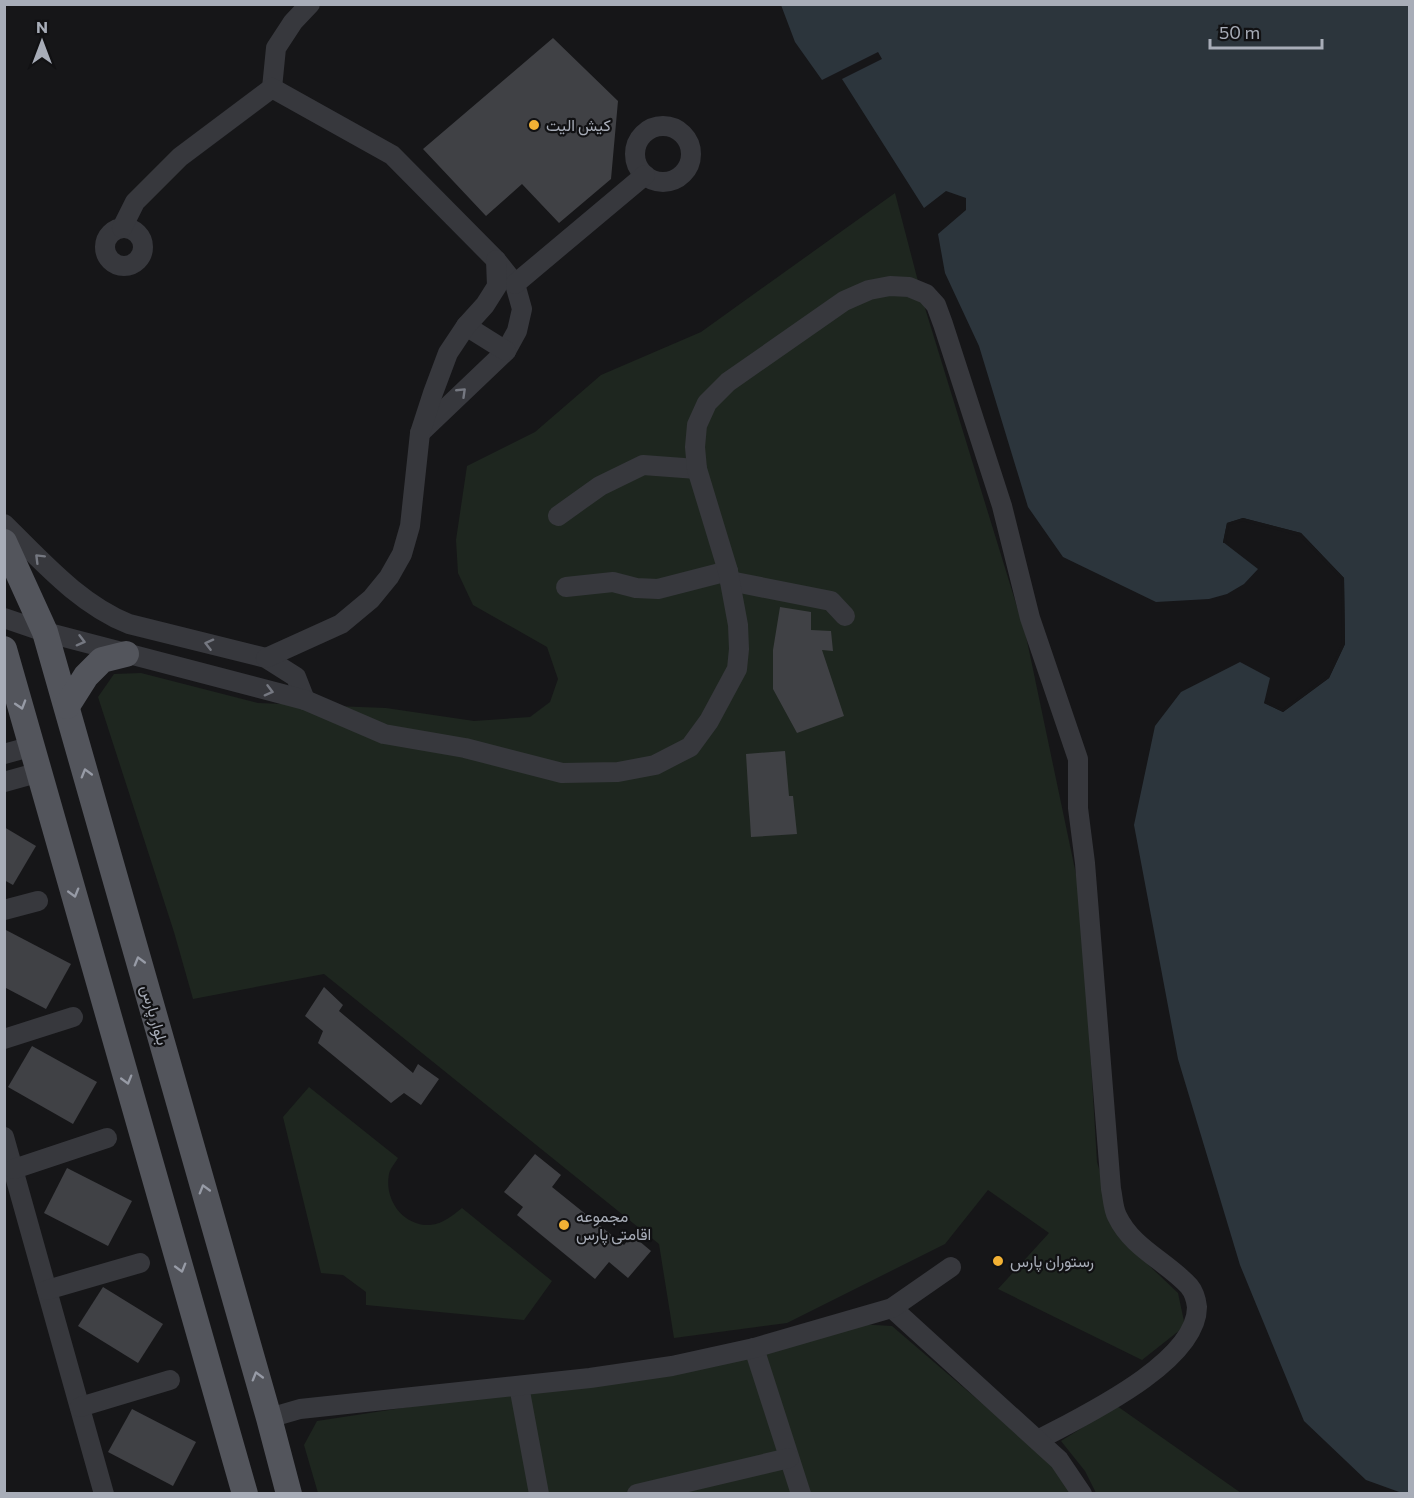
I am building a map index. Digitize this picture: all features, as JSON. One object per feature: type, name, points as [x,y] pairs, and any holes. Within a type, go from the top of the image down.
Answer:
[{"type":"main road","name":"بلوار پارس","points":[[4,542],[45,632],[289,1494]]},
{"type":"main road","points":[[4,649],[243,1493]]},
{"type":"main road","points":[[67,706],[86,676],[102,660],[126,654]]},
{"type":"street","points":[[122,228],[135,202],[180,157],[272,88],[276,48],[293,22],[310,4]]},
{"type":"street","points":[[272,88],[392,155],[496,260],[515,284],[522,309],[517,331],[506,351],[420,432]]},
{"type":"street","points":[[515,284],[645,175]]},
{"type":"street","points":[[266,658],[341,624],[371,599],[389,577],[402,554],[410,526],[420,432],[448,352],[497,286],[496,260]]},
{"type":"street","points":[[4,618],[45,632],[305,700],[384,734],[465,748],[562,773],[618,772],[655,765],[690,747],[709,721],[737,669],[738,625],[729,576],[697,469],[694,447],[697,425],[707,403],[728,382],[844,301],[868,290],[890,286],[909,287],[926,294],[936,305],[1002,506],[1030,618],[1078,759],[1078,807],[1085,863],[1110,1189],[1117,1216],[1135,1242],[1174,1272],[1191,1288],[1196,1298],[1197,1315],[1192,1331],[1171,1355],[1113,1400],[1038,1440]]},
{"type":"street","points":[[466,326],[506,351]]},
{"type":"street","points":[[558,516],[600,486],[643,465],[697,469]]},
{"type":"street","points":[[4,524],[62,581],[111,617],[129,624],[266,658],[296,677],[305,700]]},
{"type":"street","points":[[566,587],[613,582],[636,588],[658,590],[729,576],[831,601],[845,615]]},
{"type":"street","points":[[4,754],[33,746]]},
{"type":"street","points":[[4,782],[40,772]]},
{"type":"street","points":[[4,910],[38,900]]},
{"type":"street","points":[[4,1039],[73,1017]]},
{"type":"street","points":[[4,1137],[104,1494]]},
{"type":"street","points":[[14,1169],[107,1138]]},
{"type":"street","points":[[47,1290],[140,1263]]},
{"type":"street","points":[[269,1418],[300,1409],[519,1386],[672,1366],[754,1348],[892,1308],[951,1268]]},
{"type":"street","points":[[892,1308],[1059,1460],[1082,1494]]},
{"type":"street","points":[[754,1348],[801,1494]]},
{"type":"street","points":[[80,1407],[170,1380]]},
{"type":"street","points":[[519,1386],[538,1494]]},
{"type":"street","points":[[637,1494],[789,1458]]},
{"type":"shaded area","points":[[781,5],[1409,5],[1409,1493],[1402,1493],[1366,1480],[1304,1421],[1240,1265],[1178,1059],[1134,825],[1155,726],[1181,692],[1240,662],[1270,678],[1264,703],[1283,712],[1329,678],[1345,644],[1344,578],[1301,533],[1243,518],[1227,523],[1223,542],[1258,569],[1244,584],[1227,594],[1209,599],[1156,602],[1063,557],[1028,507],[979,346],[945,273],[938,234],[966,210],[966,198],[946,191],[924,208],[842,79],[882,59],[878,52],[822,80],[795,42]]},
{"type":"shaded area","points":[[895,193],[925,308],[1026,636],[1081,898],[1097,1162],[1119,1237],[1178,1293],[1185,1326],[1142,1360],[998,1289],[1049,1233],[988,1190],[945,1244],[787,1323],[674,1338],[659,1244],[324,974],[193,999],[174,932],[98,697],[114,674],[141,673],[258,703],[386,708],[474,721],[530,717],[550,702],[558,679],[547,647],[473,605],[458,573],[456,540],[467,466],[535,432],[601,375],[701,332]]},
{"type":"shaded area","points":[[309,1087],[398,1158],[390,1172],[388,1184],[393,1202],[404,1216],[420,1224],[430,1225],[443,1221],[462,1208],[552,1281],[524,1320],[366,1305],[366,1292],[343,1275],[321,1273],[283,1117]]},
{"type":"shaded area","points":[[857,1324],[892,1326],[1048,1460],[1071,1493],[318,1493],[304,1445],[317,1421],[756,1354]]},
{"type":"shaded area","points":[[1117,1406],[1241,1493],[1096,1493],[1085,1471],[1061,1441]]},
{"type":"pier","points":[[1243,518],[1301,533],[1344,578],[1345,644],[1329,678],[1283,712],[1264,703],[1268,697],[1267,702],[1283,709],[1327,676],[1342,643],[1341,579],[1300,536],[1243,521],[1229,525],[1226,541],[1229,543],[1223,543],[1227,523]]},
{"type":"building","name":"کیش الیت","points":[[553,38],[618,101],[611,179],[559,223],[522,184],[486,216],[423,149]]},
{"type":"building","points":[[780,607],[811,612],[811,630],[831,631],[833,651],[822,650],[844,716],[797,733],[773,689],[773,650]]},
{"type":"building","points":[[785,751],[789,796],[793,796],[797,834],[751,837],[746,754]]},
{"type":"building","points":[[4,827],[36,846],[13,885],[4,880]]},
{"type":"building","points":[[4,929],[71,964],[46,1009],[4,987]]},
{"type":"building","points":[[324,987],[343,1005],[339,1011],[413,1073],[418,1064],[439,1079],[421,1105],[404,1093],[391,1103],[318,1043],[323,1031],[305,1016]]},
{"type":"building","points":[[32,1046],[97,1082],[73,1124],[8,1087]]},
{"type":"building","name":"مجموعه اقامتی پارس","points":[[535,1154],[561,1175],[552,1187],[624,1245],[632,1235],[651,1251],[628,1278],[609,1262],[595,1279],[517,1215],[523,1207],[504,1192]]},
{"type":"building","points":[[67,1168],[132,1201],[108,1246],[44,1213]]},
{"type":"building","points":[[103,1287],[163,1324],[138,1363],[78,1326]]},
{"type":"building","points":[[132,1409],[196,1442],[173,1486],[108,1452]]},
{"type":"place","name":"کیش الیت","points":[[534,125]]},
{"type":"place","name":"مجموعه اقامتی پارس","points":[[564,1225]]},
{"type":"place","name":"رستوران پارس","points":[[998,1261]]}]
